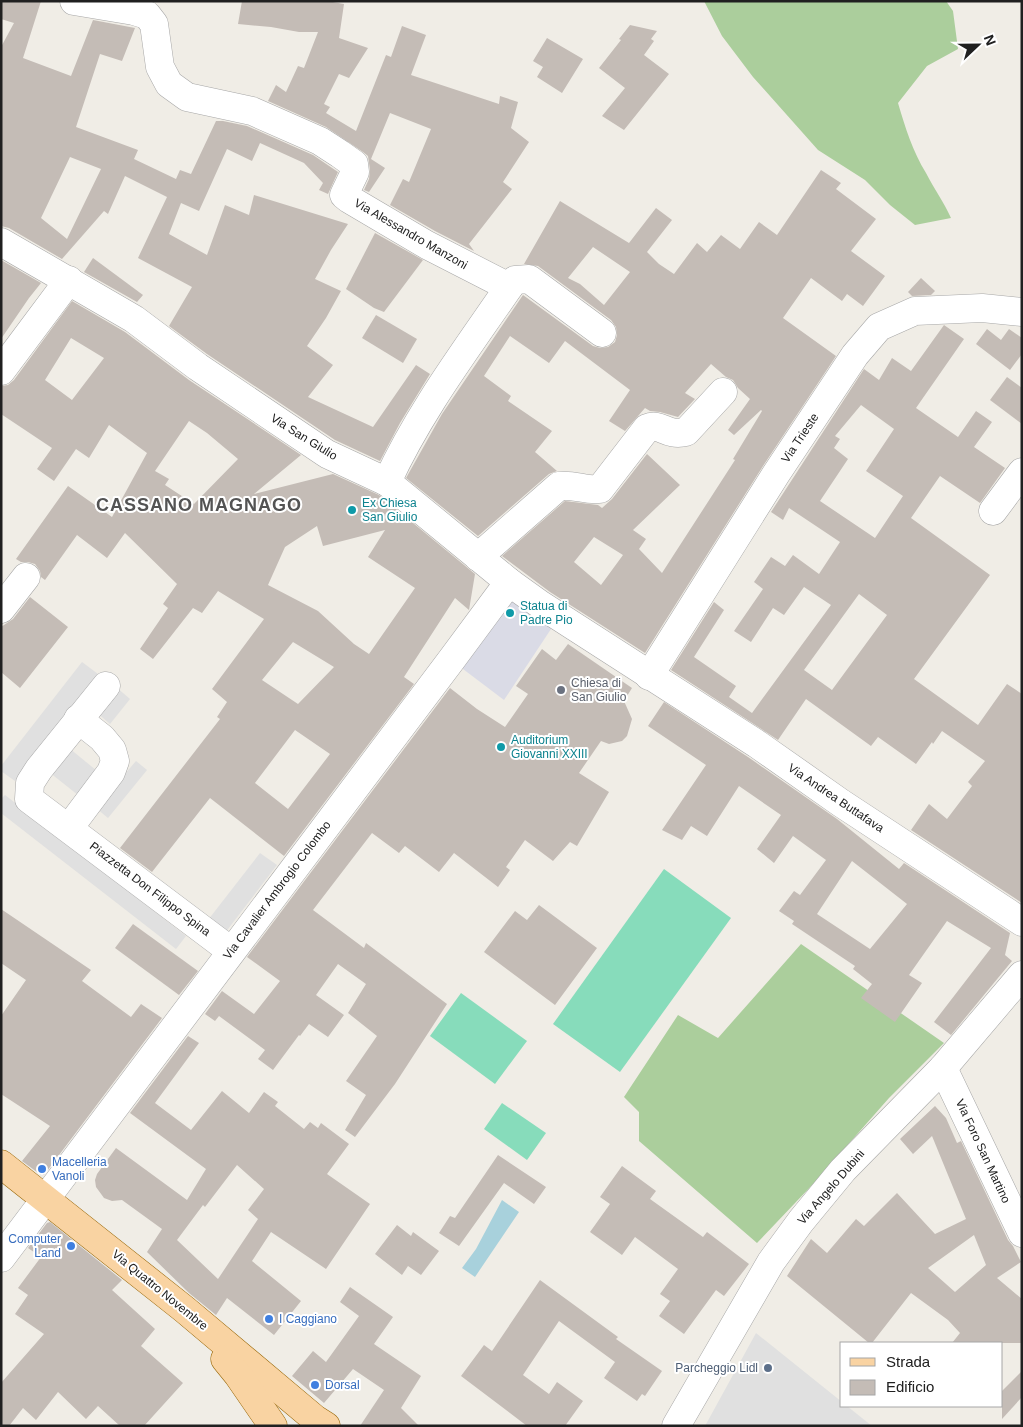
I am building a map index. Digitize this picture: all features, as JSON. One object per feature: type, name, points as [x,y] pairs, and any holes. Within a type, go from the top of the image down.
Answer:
[{"type":"main road","name":"Via Quattro Novembre","points":[[1,1164],[184,1309],[319,1424]]},
{"type":"main road","points":[[184,1309],[238,1375],[273,1426]]},
{"type":"street","name":"Via Alessandro Manzoni","points":[[74,1],[147,15],[154,24],[160,67],[170,84],[186,97],[252,111],[320,142],[354,164],[355,172],[344,195],[349,199],[427,245],[509,286]]},
{"type":"street","name":"Via San Giulio","points":[[1,242],[134,319],[198,366],[327,454],[387,482],[508,582],[649,676]]},
{"type":"street","points":[[387,482],[403,448],[445,381],[509,286],[515,280],[529,279],[602,333]]},
{"type":"street","points":[[1,372],[69,280]]},
{"type":"street","name":"Via Trieste","points":[[649,676],[776,474],[855,355],[879,327],[915,311],[982,308],[1022,312]]},
{"type":"street","points":[[478,557],[560,486],[568,485],[591,490],[600,489],[646,428],[658,427],[677,434],[686,432],[723,392]]},
{"type":"street","points":[[993,511],[1022,472]]},
{"type":"street","points":[[1,609],[26,577]]},
{"type":"street","name":"Via Cavalier Ambrogio Colombo","points":[[1,1258],[508,582]]},
{"type":"street","name":"Via Andrea Buttafava","points":[[649,676],[757,744],[841,803],[1022,922]]},
{"type":"street","name":"Piazzetta Don Filippo Spina","points":[[106,686],[78,719],[30,783],[29,799],[231,951]]},
{"type":"street","points":[[68,828],[111,772],[115,761],[112,750],[102,738],[78,719]]},
{"type":"street","name":"Via Angelo Dubini","points":[[676,1426],[771,1262],[801,1221],[843,1170],[944,1068],[1022,975]]},
{"type":"street","name":"Via Foro San Martino","points":[[944,1068],[1022,1233]]},
{"type":"green space","points":[[704,1],[946,1],[953,11],[958,49],[927,66],[898,103],[917,157],[951,218],[915,225],[890,205],[865,180],[818,150],[753,77],[722,36]]},
{"type":"green space","points":[[664,869],[731,918],[620,1072],[553,1024]]},
{"type":"green space","points":[[801,944],[944,1043],[889,1098],[815,1182],[757,1243],[639,1141],[639,1112],[624,1097],[678,1015],[718,1038]]},
{"type":"green space","points":[[461,993],[527,1041],[495,1084],[430,1036]]},
{"type":"green space","points":[[502,1103],[546,1133],[527,1160],[484,1129]]},
{"type":"shaded area","points":[[509,594],[553,626],[504,700],[459,666]]},
{"type":"shaded area","points":[[82,662],[98,674],[15,781],[1,771],[1,766]]},
{"type":"shaded area","points":[[116,687],[130,699],[110,724],[95,711]]},
{"type":"shaded area","points":[[69,748],[97,771],[78,795],[49,772]]},
{"type":"shaded area","points":[[136,761],[147,770],[108,818],[96,808]]},
{"type":"shaded area","points":[[5,795],[186,936],[176,949],[1,813],[1,799]]},
{"type":"shaded area","points":[[260,853],[277,865],[225,933],[208,920]]},
{"type":"shaded area","name":"Parcheggio Lidl","points":[[756,1333],[840,1400],[840,1407],[848,1407],[872,1426],[705,1426]]},
{"type":"water","points":[[502,1200],[519,1212],[475,1277],[462,1268],[476,1249]]},
{"type":"building","points":[[1,1],[41,1],[23,58],[71,76],[93,20],[135,28],[122,61],[100,54],[76,127],[138,150],[134,159],[176,179],[180,170],[191,174],[216,121],[247,126],[313,155],[338,172],[328,194],[319,190],[323,183],[304,163],[260,143],[252,161],[227,149],[199,211],[181,203],[169,234],[207,255],[225,205],[249,215],[254,195],[348,224],[315,279],[341,291],[307,346],[333,365],[308,397],[373,427],[416,365],[430,374],[400,423],[380,461],[335,440],[207,354],[169,326],[192,287],[138,258],[167,197],[125,176],[108,214],[104,211],[62,259],[9,228],[1,226],[1,47],[14,23],[1,19]],"holes":[[[70,157],[101,169],[67,239],[41,218]]]},
{"type":"building","points":[[242,1],[327,1],[344,4],[339,38],[368,48],[349,78],[339,74],[324,104],[330,107],[326,113],[356,131],[386,55],[391,57],[402,26],[426,35],[411,75],[499,104],[500,96],[518,102],[511,128],[529,142],[503,182],[512,189],[469,244],[474,251],[390,205],[403,179],[409,182],[431,129],[390,113],[371,159],[385,168],[369,192],[364,190],[369,179],[368,156],[326,127],[268,101],[276,85],[286,92],[298,66],[304,68],[318,32],[299,32],[238,24]]},
{"type":"building","points":[[630,25],[657,31],[651,39],[654,41],[644,55],[669,74],[624,130],[602,116],[625,88],[599,68]]},
{"type":"building","points":[[547,38],[583,59],[562,93],[537,77],[543,67],[533,61]]},
{"type":"building","points":[[821,170],[841,183],[836,189],[876,219],[851,251],[885,276],[863,306],[847,294],[842,301],[811,278],[783,318],[836,356],[763,466],[645,653],[550,592],[502,556],[565,501],[598,505],[602,508],[612,499],[647,454],[680,485],[633,530],[646,539],[639,549],[662,573],[735,460],[733,459],[762,411],[734,435],[728,430],[750,399],[738,388],[733,380],[726,377],[711,364],[685,393],[695,399],[678,417],[650,411],[645,408],[625,431],[609,421],[630,390],[565,341],[549,363],[510,336],[484,376],[511,396],[508,401],[552,431],[535,452],[557,471],[549,474],[478,536],[406,478],[442,414],[523,295],[593,346],[600,348],[608,347],[615,342],[617,335],[616,327],[611,320],[538,266],[524,264],[560,201],[629,243],[656,208],[672,220],[647,252],[659,264],[674,274],[697,243],[707,252],[721,235],[740,249],[759,222],[777,235]],"holes":[[[593,247],[630,272],[604,305],[580,284],[568,278]],[[594,537],[623,555],[601,585],[574,562]]]},
{"type":"building","points":[[375,233],[423,260],[384,312],[374,308],[346,289]]},
{"type":"building","points":[[93,258],[143,295],[137,302],[84,272]]},
{"type":"building","points":[[1,260],[41,283],[1,339]]},
{"type":"building","points":[[921,278],[935,291],[931,295],[912,296],[908,292]]},
{"type":"building","points":[[72,301],[125,332],[189,380],[301,455],[254,494],[333,474],[379,495],[475,574],[469,610],[455,598],[404,677],[414,684],[284,856],[210,798],[152,872],[120,848],[220,719],[217,717],[227,702],[212,689],[264,619],[218,591],[202,613],[193,608],[153,659],[140,649],[168,608],[163,604],[177,584],[125,533],[107,558],[77,535],[45,580],[41,577],[40,571],[35,564],[21,562],[16,559],[68,486],[112,517],[147,453],[109,425],[89,458],[76,449],[54,481],[37,469],[52,448],[1,414],[1,386],[8,385],[14,380]],"holes":[[[71,338],[104,358],[72,400],[45,380]],[[189,421],[207,433],[238,459],[194,504],[165,485],[169,479],[155,471]],[[317,526],[323,546],[385,530],[368,557],[415,588],[369,654],[354,644],[318,611],[268,585],[285,547]],[[293,642],[334,667],[298,704],[262,680]],[[295,730],[330,754],[288,809],[255,783]]]},
{"type":"building","points":[[376,315],[417,339],[403,363],[362,338]]},
{"type":"building","points":[[944,325],[964,339],[916,408],[958,437],[976,411],[992,422],[974,447],[1005,468],[980,503],[940,476],[911,518],[990,575],[914,679],[978,725],[1007,684],[1022,694],[1022,903],[911,830],[929,804],[947,819],[972,786],[968,782],[985,761],[942,731],[916,764],[878,737],[871,746],[806,699],[778,740],[671,670],[714,602],[724,610],[694,657],[736,686],[729,697],[752,713],[831,605],[804,587],[784,615],[773,608],[751,642],[734,631],[763,589],[754,582],[771,557],[785,566],[793,555],[819,574],[840,542],[789,508],[783,520],[771,512],[864,369],[879,380],[892,358],[911,371]],"holes":[[[861,405],[894,429],[866,471],[903,496],[875,538],[820,501],[848,459],[834,448],[840,439],[835,436]],[[859,594],[887,615],[832,690],[804,670]]]},
{"type":"building","points":[[987,329],[1001,340],[1009,329],[1022,338],[1022,354],[1010,370],[976,344]]},
{"type":"building","points":[[1007,377],[1022,388],[1022,424],[990,400]]},
{"type":"building","points":[[30,597],[68,627],[20,688],[1,672],[1,627],[13,619]]},
{"type":"building","points":[[568,644],[632,688],[624,701],[632,719],[627,736],[622,741],[609,744],[601,741],[579,773],[609,792],[577,846],[570,842],[553,861],[525,840],[506,867],[510,870],[498,887],[454,853],[439,872],[405,846],[399,853],[372,833],[313,910],[364,948],[366,943],[447,1004],[395,1084],[355,1137],[345,1130],[366,1095],[346,1081],[377,1036],[348,1013],[366,984],[338,964],[316,995],[344,1015],[328,1037],[309,1024],[273,1070],[258,1059],[265,1050],[219,1016],[215,1021],[205,1014],[222,991],[254,1014],[280,981],[247,957],[450,688],[477,709],[505,727],[528,694],[516,686],[542,649],[556,660]]},
{"type":"building","points":[[664,702],[837,819],[899,869],[904,863],[1010,933],[1005,955],[1012,961],[951,1035],[934,1022],[991,948],[947,921],[909,975],[922,983],[895,1022],[861,998],[872,984],[853,969],[855,966],[792,924],[794,921],[779,911],[794,891],[800,895],[826,860],[793,836],[774,863],[757,849],[781,815],[739,786],[707,836],[691,826],[682,840],[662,830],[706,765],[648,726]],"holes":[[[852,861],[907,904],[870,949],[817,914]]]},
{"type":"building","points":[[539,905],[597,948],[555,1005],[484,952],[515,911],[527,920]]},
{"type":"building","points":[[1,909],[91,970],[82,981],[131,1017],[141,1004],[162,1018],[44,1175],[41,1175],[22,1161],[50,1126],[1,1094],[1,1016],[26,980],[1,963]]},
{"type":"building","points":[[133,924],[198,971],[179,995],[115,948]]},
{"type":"building","points":[[188,1036],[199,1043],[155,1103],[191,1130],[222,1091],[249,1113],[264,1092],[278,1102],[275,1106],[304,1129],[310,1122],[318,1128],[321,1123],[349,1144],[327,1174],[370,1204],[326,1269],[271,1232],[252,1261],[301,1301],[274,1335],[227,1298],[216,1315],[189,1293],[147,1252],[162,1229],[122,1200],[112,1201],[104,1198],[96,1187],[95,1180],[97,1174],[116,1148],[187,1200],[206,1169],[130,1113]],"holes":[[[237,1165],[264,1189],[248,1210],[258,1219],[218,1279],[177,1240],[203,1205],[205,1207]]]},
{"type":"building","points":[[935,1106],[946,1118],[957,1143],[961,1141],[1008,1240],[1021,1262],[997,1278],[1022,1299],[1022,1343],[953,1342],[960,1333],[948,1320],[911,1293],[873,1342],[868,1342],[787,1276],[811,1239],[827,1253],[856,1219],[864,1226],[897,1193],[935,1234],[966,1219],[932,1136],[913,1154],[900,1139]],"holes":[[[974,1235],[986,1265],[955,1292],[928,1268]]]},
{"type":"building","points":[[498,1155],[546,1187],[534,1204],[504,1183],[459,1246],[439,1233],[450,1216],[455,1218]]},
{"type":"building","points":[[622,1166],[656,1191],[650,1199],[703,1237],[707,1232],[749,1264],[724,1296],[716,1290],[684,1334],[659,1316],[670,1301],[660,1294],[678,1269],[635,1237],[622,1255],[590,1232],[610,1204],[600,1197]]},
{"type":"building","points":[[50,1222],[122,1280],[112,1290],[155,1329],[141,1346],[183,1383],[144,1426],[120,1426],[98,1406],[86,1419],[58,1392],[36,1420],[23,1408],[9,1426],[1,1426],[1,1383],[44,1334],[15,1314],[28,1295],[18,1288],[41,1257],[28,1248],[47,1223]]},
{"type":"building","points":[[397,1225],[411,1236],[413,1232],[439,1251],[421,1275],[408,1266],[402,1275],[375,1254]]},
{"type":"building","points":[[540,1280],[618,1337],[616,1339],[662,1371],[645,1396],[642,1394],[637,1401],[604,1378],[615,1362],[559,1321],[523,1375],[549,1394],[557,1382],[583,1401],[565,1426],[527,1426],[461,1376],[484,1345],[492,1351]]},
{"type":"building","points":[[350,1287],[393,1317],[374,1344],[421,1376],[401,1408],[419,1426],[360,1426],[384,1390],[353,1369],[324,1403],[292,1376],[313,1351],[326,1362],[359,1316],[340,1302]]},
{"type":"building","points":[[1022,1371],[1022,1397],[1002,1419],[1003,1407],[1003,1390]]},
{"type":"place","name":"Ex Chiesa San Giulio","points":[[352,510]]},
{"type":"place","name":"Statua di Padre Pio","points":[[510,613]]},
{"type":"place","name":"Chiesa di San Giulio","points":[[561,690]]},
{"type":"place","name":"Auditorium Giovanni XXIII","points":[[501,747]]},
{"type":"place","name":"Macelleria Vanoli","points":[[42,1169]]},
{"type":"place","name":"Computer Land","points":[[71,1246]]},
{"type":"place","name":"I Caggiano","points":[[269,1319]]},
{"type":"place","name":"Parcheggio Lidl","points":[[768,1368]]},
{"type":"place","name":"Dorsal","points":[[315,1385]]},
{"type":"district","name":"CASSANO MAGNAGO","points":[[199,505]]}]
